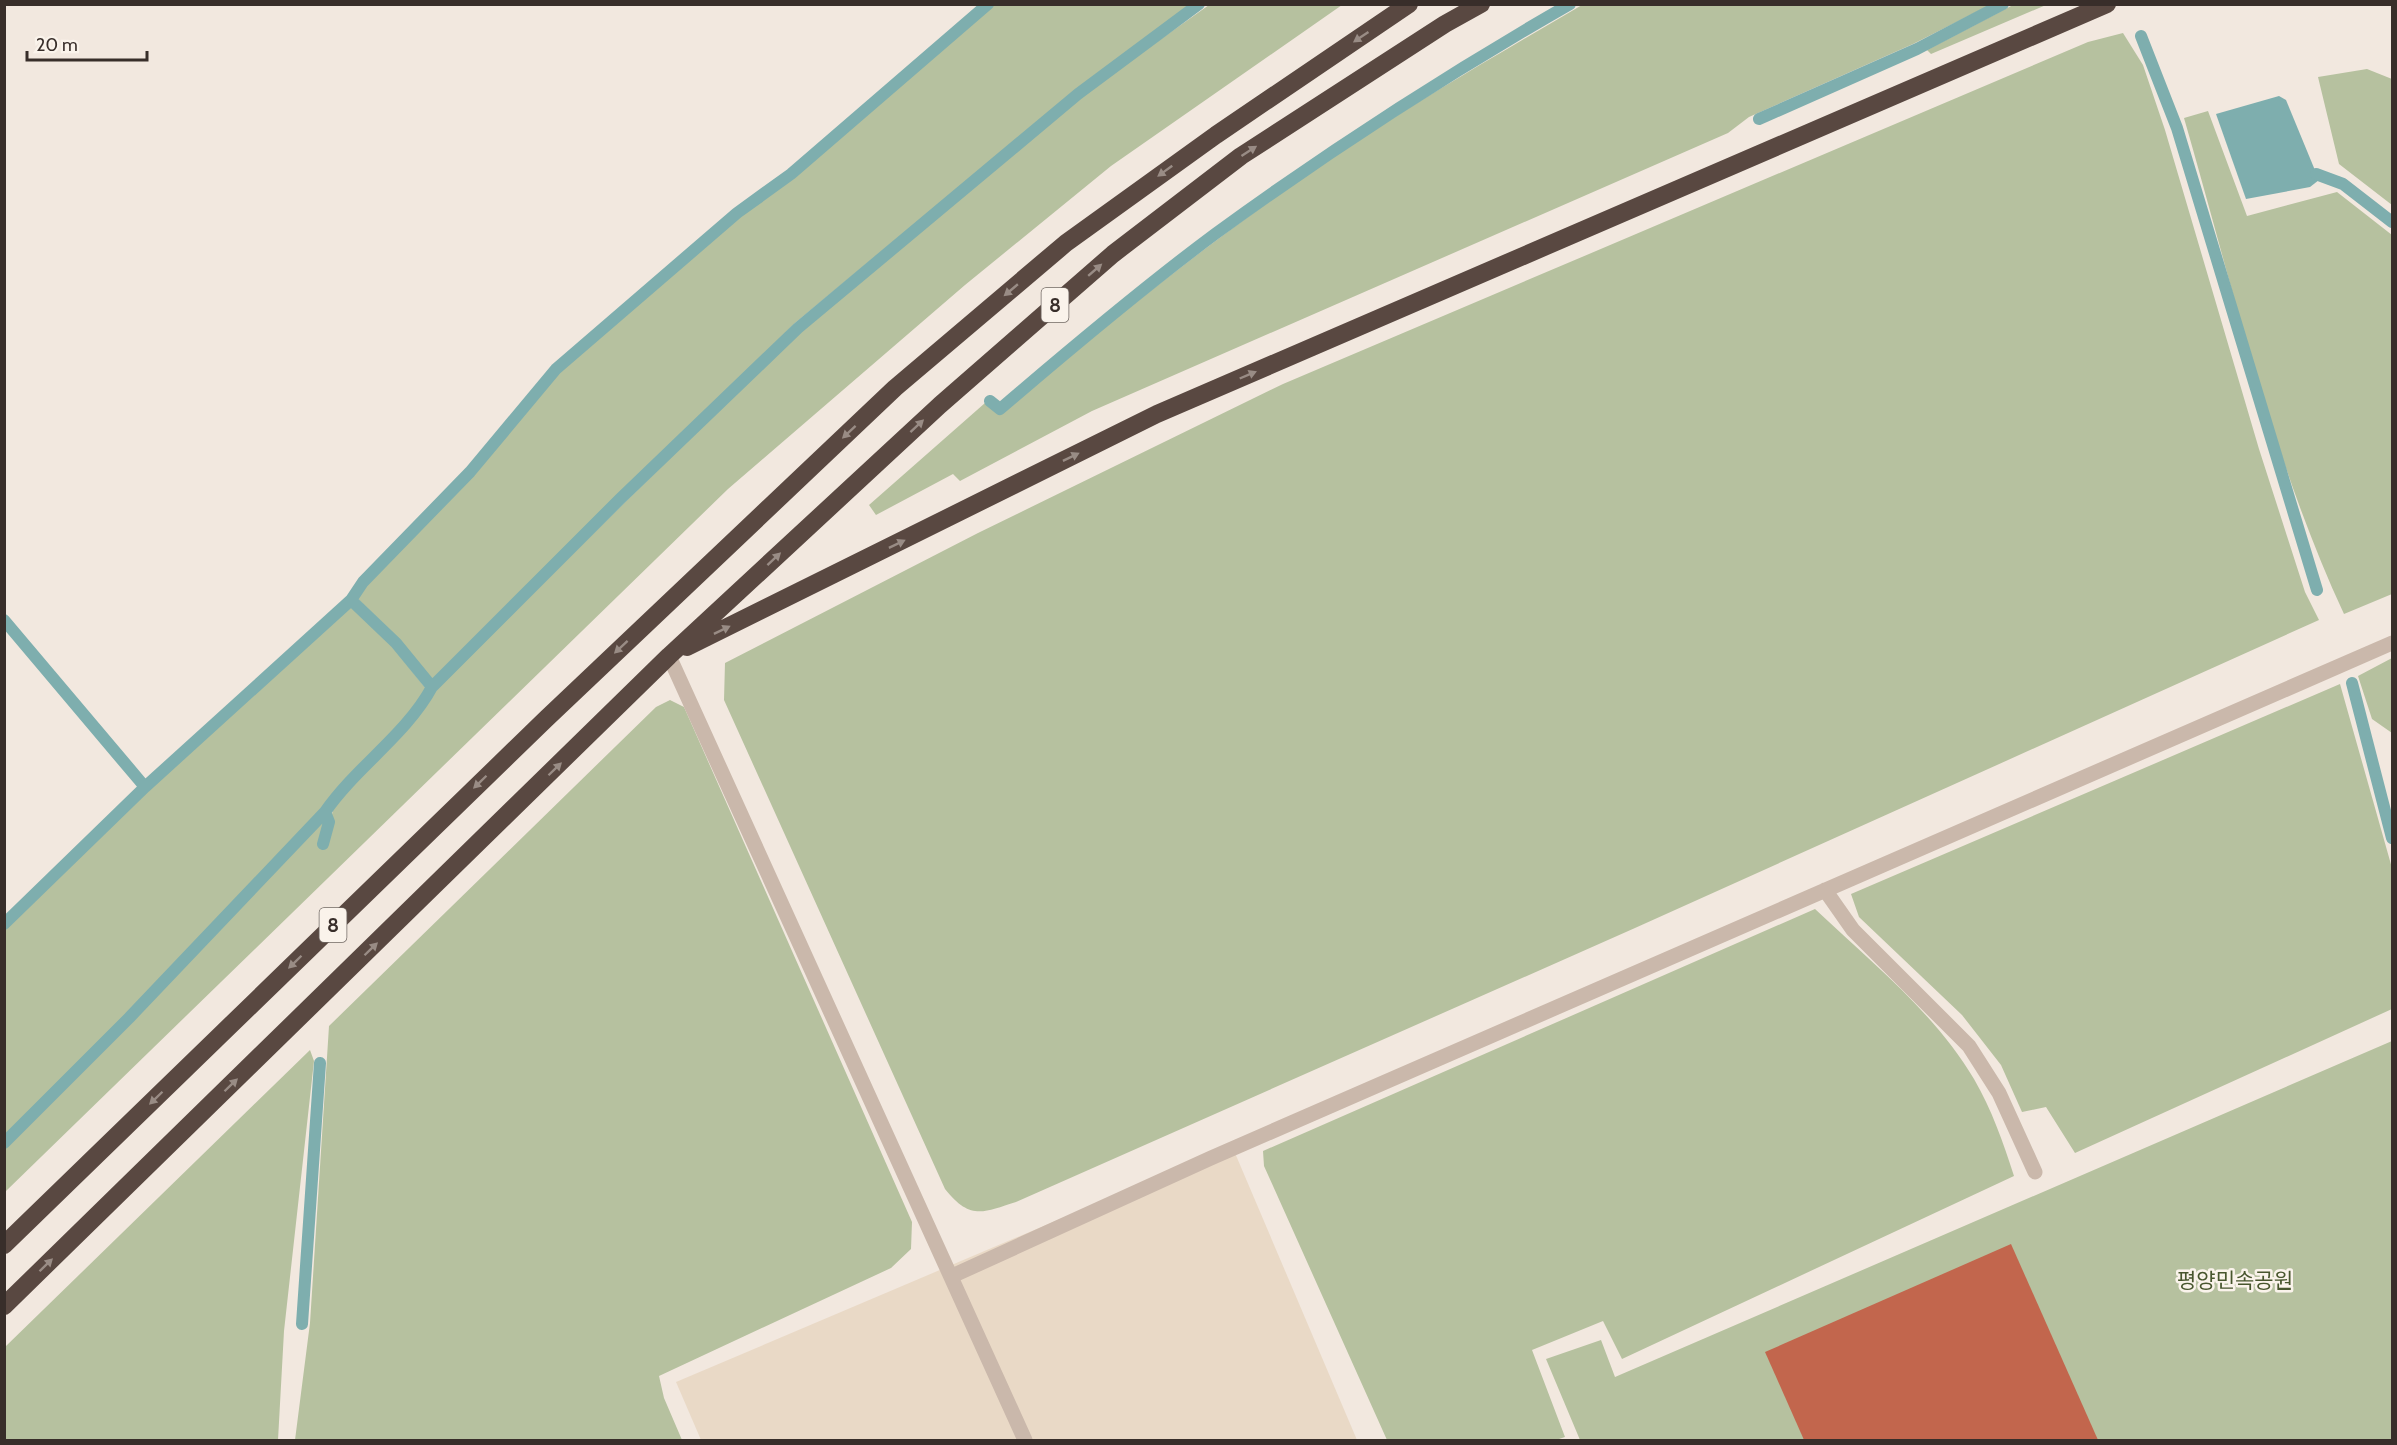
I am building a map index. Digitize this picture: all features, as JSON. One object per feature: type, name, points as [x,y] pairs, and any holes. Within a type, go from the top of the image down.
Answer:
[{"type":"highway","name":"8","points":[[4,1245],[547,718],[895,388],[1066,243],[1216,135],[1409,4]]},
{"type":"highway","name":"8","points":[[4,1306],[669,656],[940,405],[1113,254],[1241,156],[1444,24],[1481,4]]},
{"type":"highway","points":[[669,656],[1157,414],[2107,4]]},
{"type":"lane","points":[[952,1276],[1211,1158],[2392,643]]},
{"type":"lane","points":[[669,656],[1025,1440]]},
{"type":"lane","points":[[1825,890],[1853,930],[1970,1046],[1999,1093],[2035,1172]]},
{"type":"green space","points":[[994,5],[1189,5],[1075,91],[795,323],[433,680],[399,639],[357,598],[365,586],[473,474],[560,371],[740,215],[794,175]]},
{"type":"green space","points":[[1209,5],[1342,5],[1111,166],[965,285],[728,489],[5,1192],[5,1149],[131,1021],[322,819],[324,824],[319,848],[326,848],[334,807],[357,776],[413,721],[434,689],[801,330],[1079,97]]},
{"type":"green space","points":[[1582,5],[1990,5],[1913,44],[1749,117],[1728,133],[1092,411],[960,481],[953,474],[876,515],[869,505],[985,403],[998,414],[1171,274],[1307,175],[1409,108]]},
{"type":"green space","points":[[2013,5],[2046,5],[1931,54],[1927,50]]},
{"type":"green space","points":[[2123,33],[2143,65],[2165,130],[2259,449],[2305,592],[2319,620],[1635,928],[1016,1202],[994,1209],[977,1211],[969,1210],[954,1199],[945,1189],[724,700],[725,663],[978,533],[1283,384],[2088,42]]},
{"type":"green space","points":[[2367,69],[2392,79],[2392,205],[2339,164],[2318,77]]},
{"type":"green space","points":[[2208,111],[2247,216],[2337,192],[2392,235],[2392,594],[2344,614],[2318,554],[2274,432],[2236,306],[2184,118]]},
{"type":"green space","points":[[350,605],[392,646],[427,690],[420,703],[129,1015],[5,1138],[5,930],[148,791]]},
{"type":"green space","points":[[2392,658],[2392,733],[2372,719],[2358,676]]},
{"type":"green space","points":[[2340,684],[2392,868],[2392,1009],[2075,1153],[2046,1107],[2022,1112],[2001,1065],[1962,1015],[1859,917],[1851,894]]},
{"type":"green space","points":[[670,700],[684,707],[912,1222],[911,1249],[891,1268],[659,1376],[664,1398],[682,1440],[295,1440],[310,1323],[329,1026],[656,707]]},
{"type":"green space","points":[[1815,909],[1921,1010],[1958,1055],[1986,1102],[2014,1176],[1622,1359],[1603,1321],[1532,1350],[1565,1437],[1556,1440],[1387,1440],[1264,1166],[1263,1151]]},
{"type":"green space","name":"평양민속공원","points":[[2392,1041],[2392,1440],[1580,1440],[1546,1359],[1601,1340],[1615,1377]]},
{"type":"green space","points":[[310,1050],[314,1061],[284,1331],[278,1440],[5,1440],[5,1347]]},
{"type":"shaded area","points":[[1232,1146],[1357,1440],[701,1440],[676,1382]]},
{"type":"water","points":[[2279,96],[2286,100],[2319,180],[2310,187],[2246,199],[2216,114]]},
{"type":"building","points":[[2011,1244],[2098,1440],[1804,1440],[1765,1352]]},
{"type":"waterway","points":[[4,924],[145,787],[351,600],[363,582],[470,472],[556,369],[737,213],[791,174],[988,4]]},
{"type":"waterway","points":[[4,1143],[129,1018],[325,812],[351,780],[409,720],[432,687],[620,499],[798,328],[1078,94],[1199,4]]},
{"type":"waterway","points":[[990,401],[1000,409],[1160,276],[1301,173],[1434,86],[1570,4]]},
{"type":"waterway","points":[[1759,119],[1917,49],[2003,4]]},
{"type":"waterway","points":[[2141,36],[2177,128],[2317,590]]},
{"type":"waterway","points":[[2316,174],[2343,184],[2392,222]]},
{"type":"waterway","points":[[351,600],[396,643],[432,687]]},
{"type":"waterway","points":[[4,620],[145,787]]},
{"type":"waterway","points":[[2352,683],[2392,838]]},
{"type":"waterway","points":[[323,844],[329,822],[325,812]]},
{"type":"waterway","points":[[302,1324],[320,1063]]}]
